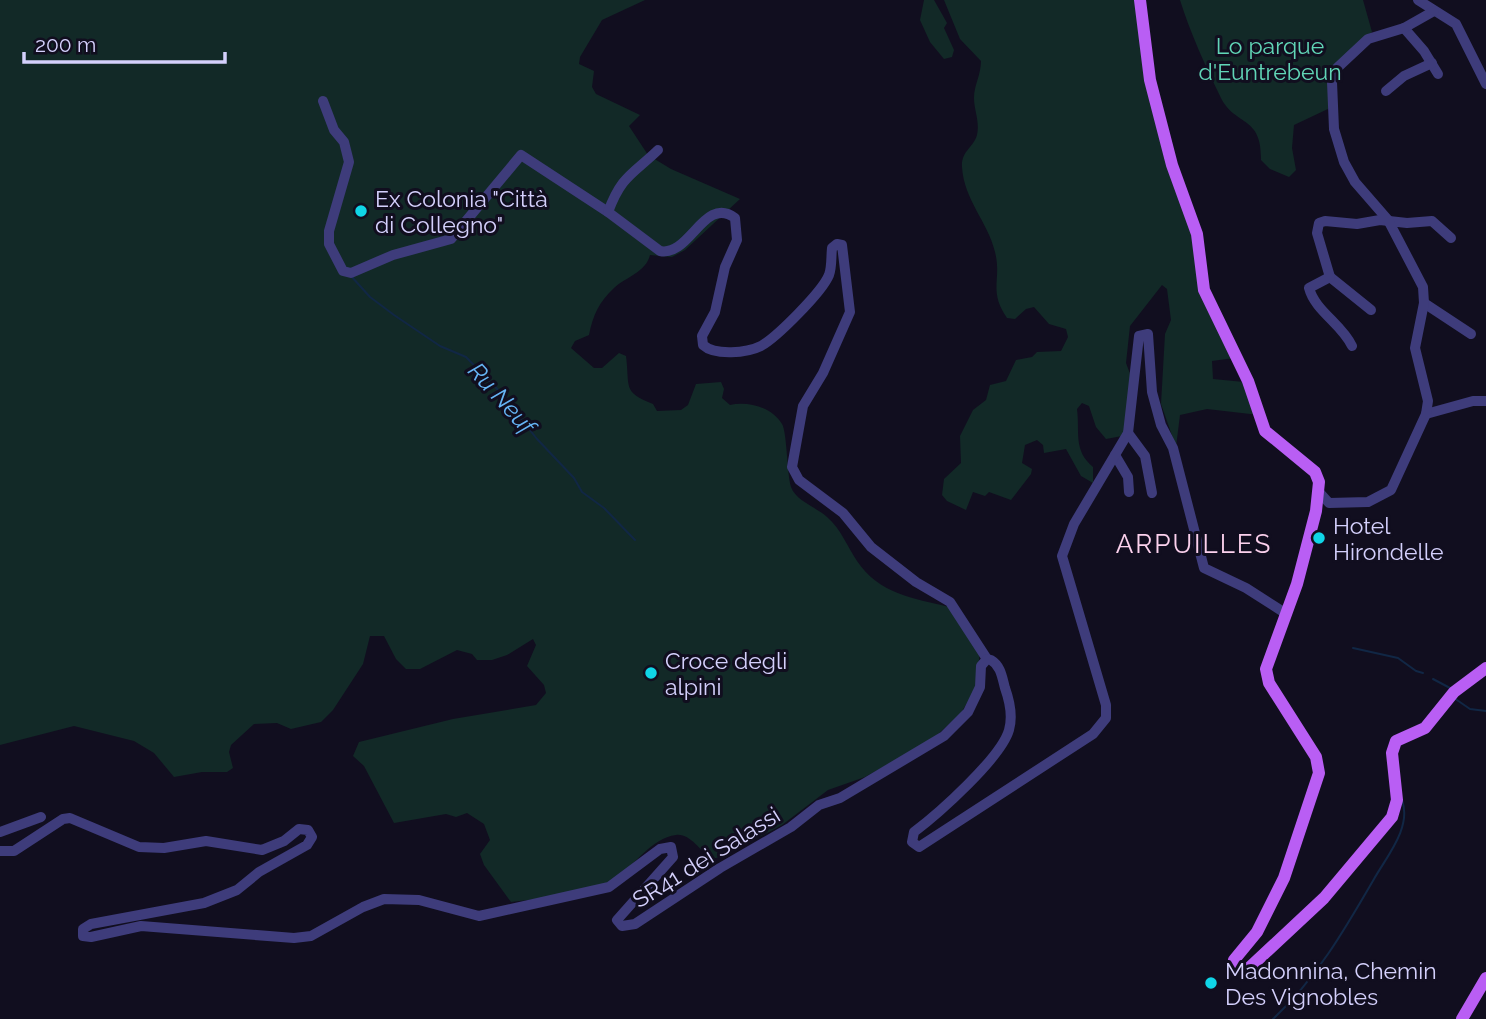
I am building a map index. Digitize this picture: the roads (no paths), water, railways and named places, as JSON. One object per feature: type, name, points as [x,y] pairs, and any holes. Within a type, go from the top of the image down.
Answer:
[{"type":"main road","points":[[1140,0],[1153,93],[1172,165],[1197,234],[1204,290],[1252,391],[1265,431],[1315,472],[1320,493],[1297,584],[1266,669],[1275,697],[1316,757],[1319,773],[1284,878],[1257,932],[1234,960],[1237,970],[1243,971],[1324,898],[1392,817],[1397,800],[1392,747],[1396,741],[1425,727],[1451,695],[1486,668]]},
{"type":"main road","points":[[1462,1019],[1486,978]]},
{"type":"street","points":[[1418,0],[1456,24],[1486,84]]},
{"type":"street","points":[[1320,493],[1329,503],[1368,502],[1391,490],[1426,414],[1429,401],[1415,348],[1424,303],[1419,277],[1388,220],[1355,182],[1343,162],[1334,129],[1332,82],[1337,68],[1367,38],[1404,28],[1434,11]]},
{"type":"street","points":[[1404,28],[1438,74]]},
{"type":"street","points":[[1386,90],[1404,76],[1432,63]]},
{"type":"street","points":[[323,101],[334,130],[344,142],[349,162],[329,231],[329,244],[343,271],[357,273],[393,256],[452,239],[521,155],[608,212],[660,251],[669,253],[678,249],[706,220],[718,212],[728,213],[735,218],[737,240],[725,267],[715,312],[702,339],[705,347],[710,350],[751,350],[769,340],[822,287],[830,274],[832,248],[838,244],[844,246],[850,312],[823,373],[803,406],[792,467],[799,480],[843,513],[871,547],[916,582],[950,602],[987,659],[995,662],[1000,669],[1010,702],[1008,733],[999,752],[929,822],[914,832],[911,840],[917,846],[925,845],[947,826],[1001,795],[1093,734],[1107,718],[1106,705],[1062,556],[1076,520],[1129,433],[1139,336],[1148,334],[1152,392],[1161,425],[1173,448],[1204,568],[1246,588],[1285,613]]},
{"type":"street","points":[[608,212],[616,191],[629,173],[658,150]]},
{"type":"street","points":[[1371,310],[1330,277],[1317,233],[1319,223],[1432,221],[1451,237]]},
{"type":"street","points":[[1330,277],[1309,288],[1311,298],[1346,333],[1352,346]]},
{"type":"street","points":[[1424,303],[1471,334]]},
{"type":"street","points":[[1426,414],[1473,401],[1486,401]]},
{"type":"street","points":[[1129,433],[1145,457],[1152,493]]},
{"type":"street","points":[[1115,455],[1129,477],[1129,492]]},
{"type":"street","name":"SR41 dei Salassi","points":[[0,850],[14,851],[63,819],[70,818],[78,818],[138,846],[164,848],[206,841],[262,850],[285,841],[299,829],[308,830],[312,837],[307,845],[259,872],[237,890],[204,903],[170,907],[91,924],[83,929],[83,936],[91,937],[141,926],[294,938],[311,936],[363,907],[384,900],[419,900],[479,916],[609,887],[660,849],[671,846],[673,857],[617,920],[622,926],[635,924],[720,868],[791,827],[819,805],[839,798],[944,736],[968,712],[980,687],[981,666],[987,659]]},
{"type":"street","points":[[0,832],[41,817]]},
{"type":"waterway","name":"Ru Neuf","points":[[351,276],[370,297],[394,315],[440,346],[466,357],[501,393],[537,439],[574,478],[582,492],[604,508],[635,540]]},
{"type":"waterway","points":[[1353,648],[1398,658],[1423,673]]},
{"type":"waterway","points":[[1433,679],[1450,688]]},
{"type":"waterway","points":[[1454,698],[1470,709],[1486,711]]},
{"type":"waterway","points":[[1273,1019],[1303,987],[1329,952],[1397,841],[1404,820],[1402,800]]},
{"type":"place","name":"Ex Colonia \"Città di Collegno\"","points":[[361,211]]},
{"type":"place","name":"Hotel Hirondelle","points":[[1319,538]]},
{"type":"place","name":"Croce degli alpini","points":[[651,673]]},
{"type":"place","name":"Madonnina, Chemin Des Vignobles","points":[[1211,983]]},
{"type":"district","name":"ARPUILLES","points":[[1194,544]]},
{"type":"park label","name":"Lo parque d'Euntrebeun","points":[[1270,58]]}]
